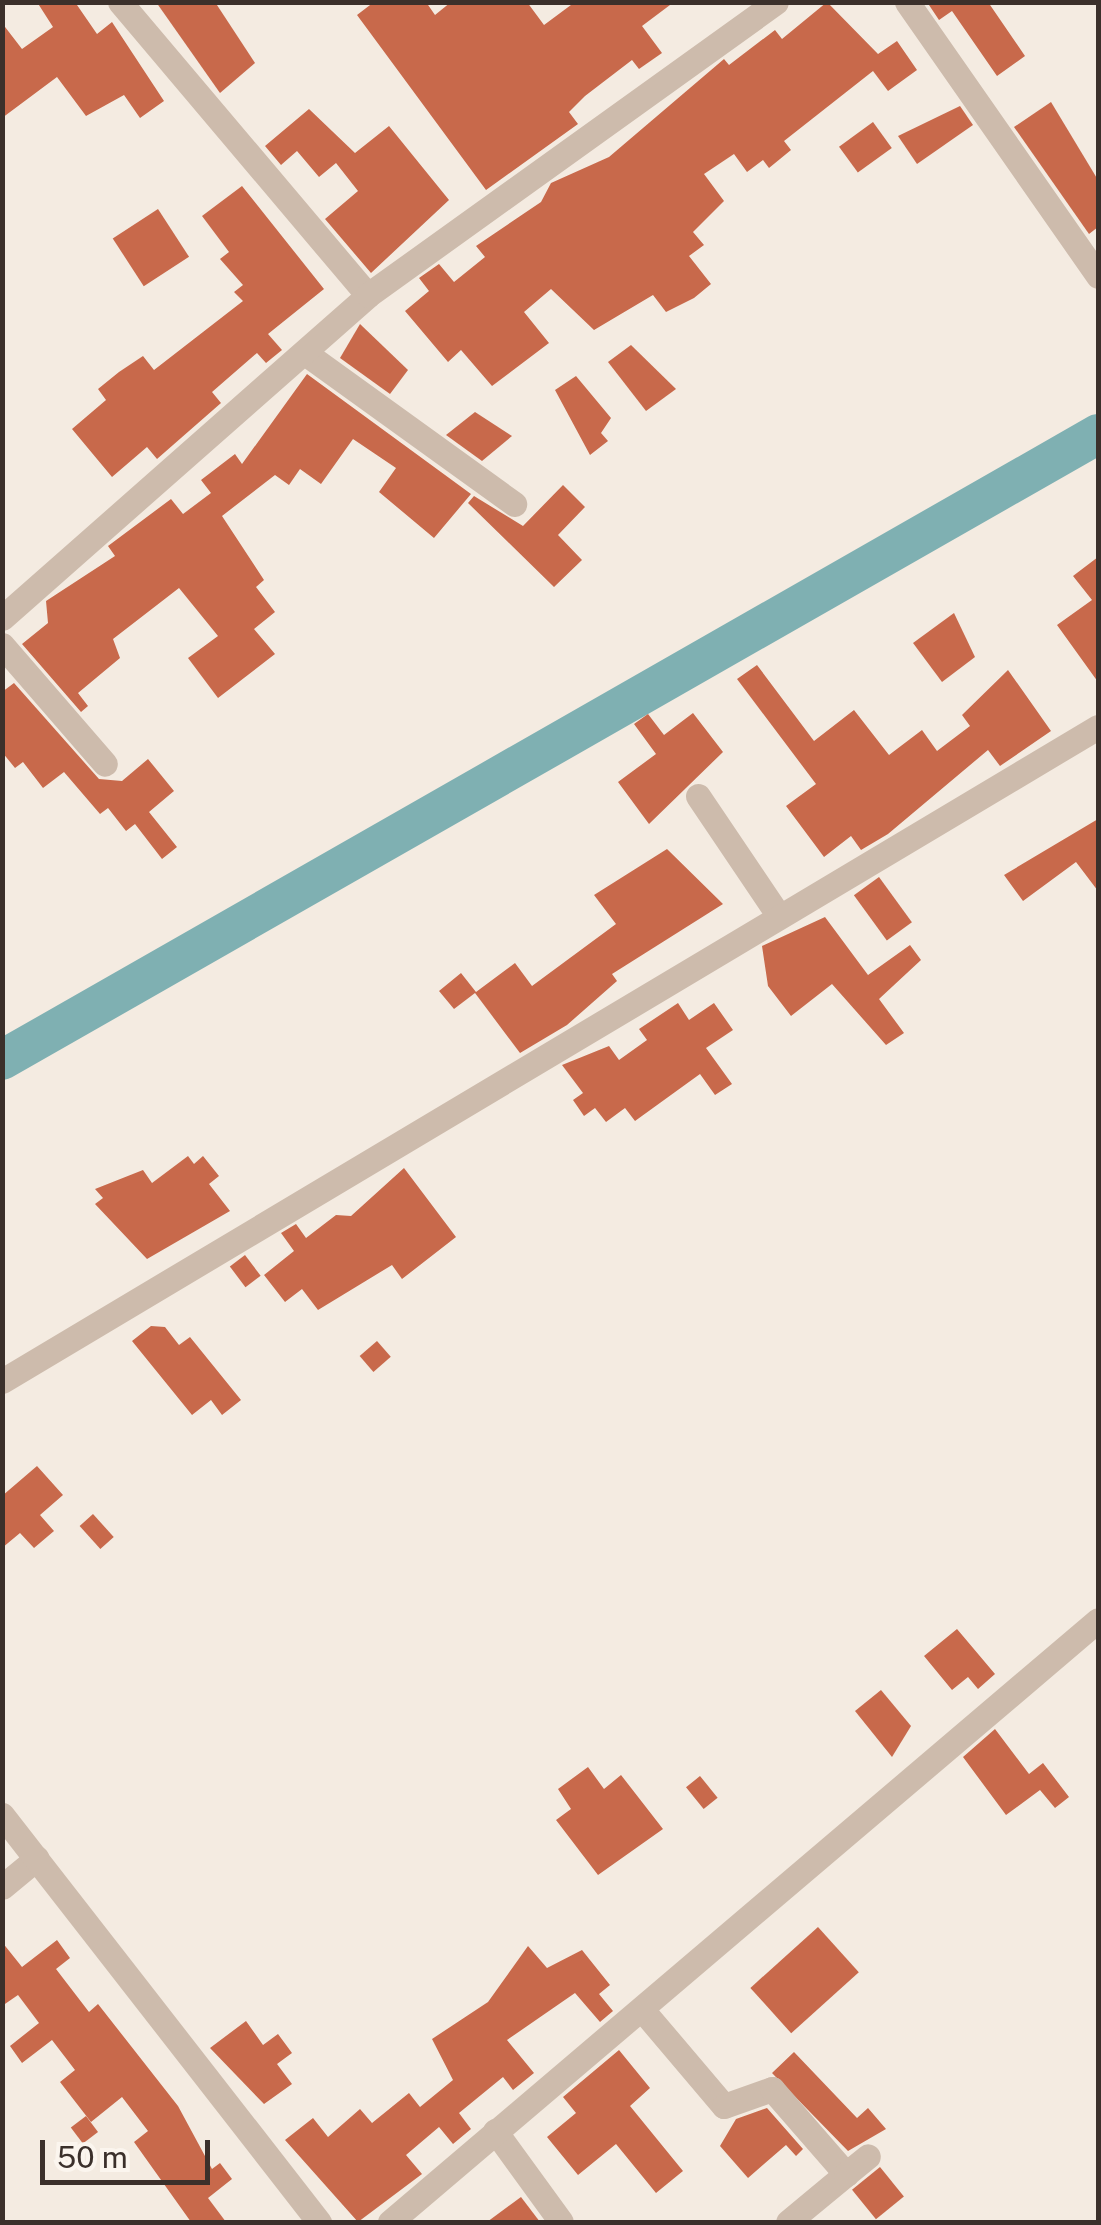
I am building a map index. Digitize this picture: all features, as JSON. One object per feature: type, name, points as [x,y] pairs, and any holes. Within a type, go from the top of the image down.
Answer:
[{"type":"street","points":[[120,2],[368,294]]},
{"type":"street","points":[[2,618],[368,294],[776,2]]},
{"type":"street","points":[[907,2],[1098,276]]},
{"type":"street","points":[[305,353],[514,504]]},
{"type":"street","points":[[2,646],[104,764]]},
{"type":"street","points":[[2,1381],[1098,727]]},
{"type":"street","points":[[698,796],[778,916]]},
{"type":"street","points":[[390,2222],[495,2131],[645,2012],[1098,1620]]},
{"type":"street","points":[[2,1815],[319,2222]]},
{"type":"street","points":[[2,1887],[37,1858]]},
{"type":"street","points":[[645,2012],[724,2106],[772,2089],[846,2174]]},
{"type":"street","points":[[495,2131],[561,2222]]},
{"type":"street","points":[[802,2218],[868,2156]]},
{"type":"building","points":[[37,2],[77,5],[97,34],[112,22],[164,101],[140,118],[124,95],[86,116],[57,77],[2,118],[2,23],[22,49],[53,27]]},
{"type":"building","points":[[156,2],[215,2],[255,63],[220,93]]},
{"type":"building","points":[[374,2],[426,2],[435,15],[451,2],[527,2],[544,25],[575,2],[674,2],[642,26],[662,53],[639,69],[632,60],[585,96],[569,112],[578,124],[486,190],[357,15]]},
{"type":"building","points":[[827,2],[878,54],[897,41],[917,70],[888,91],[873,71],[784,141],[791,150],[769,168],[763,160],[747,172],[734,154],[704,174],[724,201],[693,232],[704,245],[689,256],[711,284],[694,298],[666,312],[653,295],[594,330],[551,289],[524,312],[549,343],[492,386],[461,350],[448,362],[405,311],[429,291],[419,278],[439,264],[454,282],[485,257],[476,246],[541,202],[551,183],[609,157],[724,59],[729,65],[775,30],[782,39]]},
{"type":"building","points":[[927,2],[988,2],[1025,56],[997,76],[952,11],[939,20]]},
{"type":"building","points":[[1051,102],[1098,180],[1098,227],[1089,234],[1014,127]]},
{"type":"building","points":[[960,106],[973,125],[917,164],[898,136]]},
{"type":"building","points":[[309,109],[355,153],[389,126],[449,200],[371,273],[325,219],[358,191],[336,163],[319,177],[297,151],[281,165],[265,146]]},
{"type":"building","points":[[873,122],[892,148],[858,173],[839,147]]},
{"type":"building","points":[[242,186],[324,289],[268,334],[282,350],[266,363],[257,353],[212,392],[221,403],[157,459],[147,447],[112,477],[72,429],[106,400],[98,389],[119,372],[143,356],[154,370],[243,301],[234,292],[243,285],[220,259],[229,252],[202,216]]},
{"type":"building","points":[[158,209],[189,257],[144,286],[113,238]]},
{"type":"building","points":[[360,324],[408,370],[390,394],[340,358]]},
{"type":"building","points":[[631,345],[676,389],[646,411],[608,362]]},
{"type":"building","points":[[307,374],[471,494],[434,538],[379,492],[396,468],[353,439],[321,484],[300,469],[289,485],[275,475],[222,516],[264,580],[256,587],[275,612],[254,629],[275,654],[218,698],[188,658],[218,636],[179,588],[113,639],[120,658],[78,693],[88,706],[81,712],[22,644],[48,623],[46,601],[115,556],[108,546],[171,499],[183,514],[211,493],[201,480],[235,454],[242,464]]},
{"type":"building","points":[[576,376],[611,418],[601,433],[608,441],[590,455],[555,390]]},
{"type":"building","points":[[475,412],[512,436],[482,461],[446,435]]},
{"type":"building","points":[[563,485],[585,507],[558,535],[582,560],[554,587],[468,503],[474,496],[523,526]]},
{"type":"building","points":[[1098,557],[1098,682],[1057,625],[1092,600],[1073,576]]},
{"type":"building","points":[[954,613],[975,657],[942,682],[913,643]]},
{"type":"building","points":[[757,665],[814,741],[854,710],[889,755],[922,730],[937,751],[970,726],[962,715],[1008,670],[1051,731],[1000,766],[988,750],[888,834],[861,850],[851,836],[824,857],[786,806],[816,784],[737,679]]},
{"type":"building","points":[[14,683],[99,779],[122,781],[148,759],[174,791],[149,812],[177,847],[162,859],[135,824],[126,831],[108,808],[100,814],[64,772],[43,788],[23,762],[15,768],[2,752],[2,692]]},
{"type":"building","points":[[693,713],[723,752],[649,824],[618,782],[656,754],[634,724],[648,714],[664,735]]},
{"type":"building","points":[[1098,819],[1098,891],[1076,862],[1023,901],[1004,875]]},
{"type":"building","points":[[667,849],[723,904],[612,974],[617,981],[567,1025],[520,1053],[475,993],[454,1009],[439,991],[461,973],[476,992],[515,963],[532,986],[616,924],[594,895]]},
{"type":"building","points":[[879,877],[912,922],[887,941],[854,895]]},
{"type":"building","points":[[825,917],[868,975],[910,945],[921,960],[879,999],[904,1033],[886,1045],[832,984],[791,1016],[768,986],[762,946]]},
{"type":"building","points":[[678,1003],[689,1020],[714,1003],[733,1030],[706,1048],[732,1084],[715,1095],[700,1074],[635,1121],[625,1108],[606,1122],[595,1108],[584,1116],[573,1100],[583,1093],[562,1065],[609,1046],[619,1060],[647,1040],[639,1029]]},
{"type":"building","points":[[188,1156],[194,1164],[203,1156],[219,1176],[209,1184],[230,1211],[147,1259],[95,1204],[103,1198],[95,1189],[143,1170],[152,1183]]},
{"type":"building","points":[[404,1168],[456,1237],[402,1279],[392,1265],[318,1310],[302,1289],[285,1302],[264,1275],[294,1251],[281,1233],[296,1224],[306,1238],[336,1215],[351,1216]]},
{"type":"building","points":[[245,1255],[261,1276],[245,1287],[230,1266]]},
{"type":"building","points":[[151,1326],[165,1327],[179,1345],[190,1337],[241,1400],[222,1415],[211,1400],[192,1415],[132,1341]]},
{"type":"building","points":[[377,1341],[391,1357],[373,1372],[360,1356]]},
{"type":"building","points":[[37,1466],[63,1495],[40,1515],[54,1531],[34,1548],[20,1533],[2,1548],[2,1496]]},
{"type":"building","points":[[93,1514],[114,1537],[100,1549],[80,1526]]},
{"type":"building","points":[[957,1629],[995,1674],[978,1689],[968,1677],[952,1690],[924,1656]]},
{"type":"building","points":[[881,1690],[911,1726],[892,1757],[855,1711]]},
{"type":"building","points":[[995,1729],[1029,1774],[1043,1763],[1069,1797],[1055,1808],[1040,1790],[1006,1815],[963,1757]]},
{"type":"building","points":[[588,1767],[604,1789],[621,1775],[663,1829],[598,1875],[556,1820],[571,1809],[558,1789]]},
{"type":"building","points":[[700,1776],[718,1798],[704,1809],[686,1787]]},
{"type":"building","points":[[818,1927],[859,1972],[791,2033],[750,1988]]},
{"type":"building","points":[[57,1940],[70,1958],[56,1969],[89,2012],[98,2004],[178,2106],[212,2169],[220,2163],[232,2179],[208,2198],[226,2222],[191,2222],[134,2142],[148,2131],[122,2097],[91,2122],[60,2082],[75,2070],[52,2040],[22,2063],[10,2046],[39,2023],[18,1995],[2,2006],[2,1942],[22,1967]]},
{"type":"building","points":[[528,1946],[547,1968],[582,1950],[610,1985],[599,1994],[613,2011],[600,2022],[575,1993],[507,2040],[534,2073],[513,2090],[503,2077],[459,2113],[471,2129],[453,2144],[439,2127],[406,2155],[422,2174],[358,2222],[285,2140],[313,2118],[328,2137],[360,2109],[372,2123],[409,2093],[420,2107],[453,2080],[432,2039],[488,2002]]},
{"type":"building","points":[[246,2021],[263,2045],[278,2034],[292,2053],[277,2064],[292,2084],[264,2104],[210,2048]]},
{"type":"building","points":[[619,2050],[650,2088],[630,2106],[683,2171],[656,2193],[616,2144],[578,2175],[547,2137],[576,2113],[563,2097]]},
{"type":"building","points":[[794,2052],[857,2118],[868,2108],[886,2129],[848,2151],[772,2073]]},
{"type":"building","points":[[767,2108],[803,2149],[796,2156],[786,2145],[748,2178],[720,2146],[736,2119]]},
{"type":"building","points":[[86,2116],[98,2132],[83,2143],[71,2127]]},
{"type":"building","points":[[880,2167],[904,2197],[876,2219],[852,2190]]},
{"type":"building","points":[[521,2197],[540,2222],[487,2222]]},
{"type":"waterway","points":[[2,1060],[1098,434]]}]
